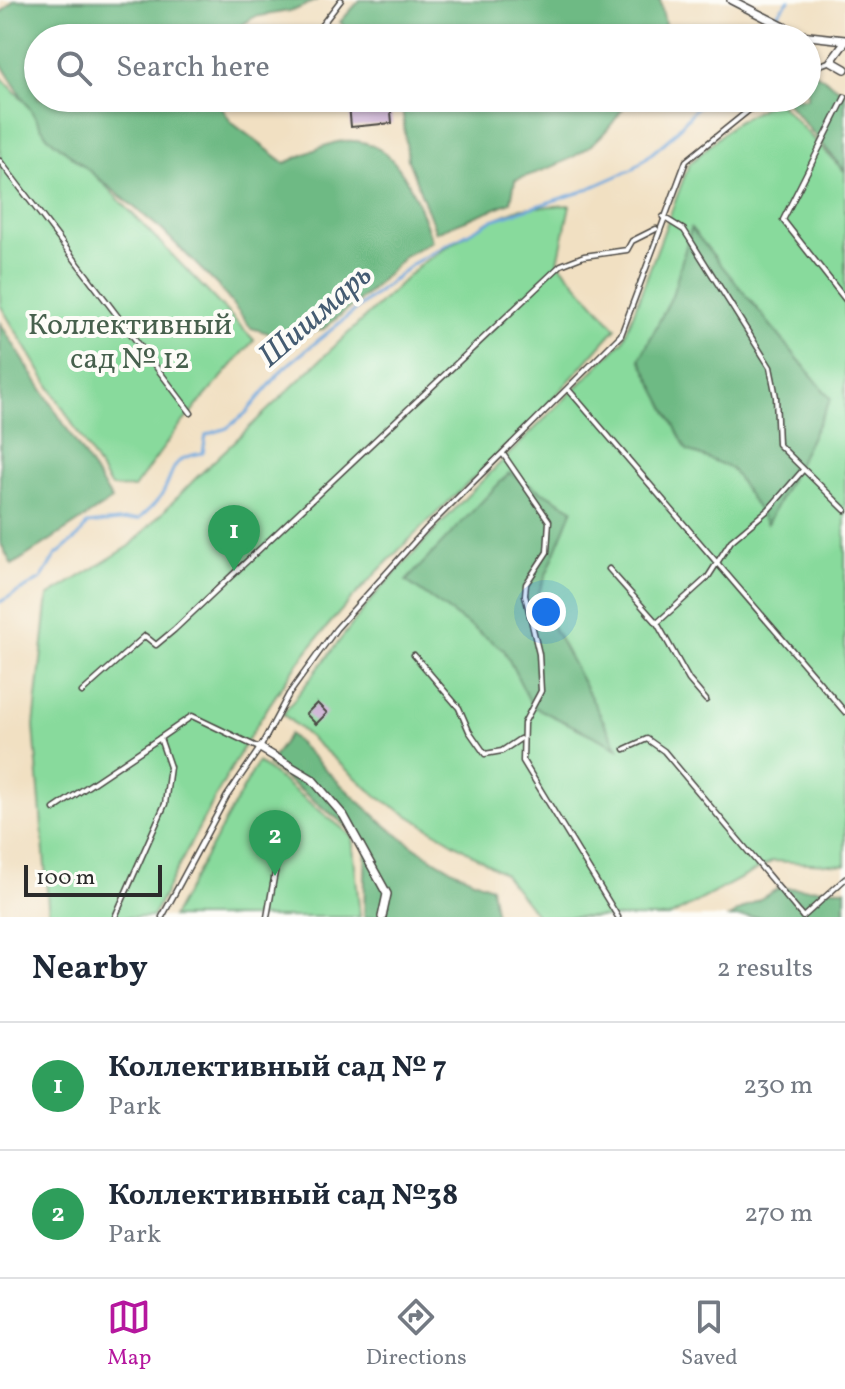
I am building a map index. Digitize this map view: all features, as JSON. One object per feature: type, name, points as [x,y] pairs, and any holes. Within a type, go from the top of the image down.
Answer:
[{"type":"street","points":[[731,0],[775,24]]},
{"type":"street","points":[[821,38],[845,41],[831,61],[845,69]]},
{"type":"street","points":[[260,748],[312,779],[344,816],[387,894],[382,917]]},
{"type":"lane","points":[[323,24],[341,0]]},
{"type":"lane","points":[[821,65],[831,61]]},
{"type":"lane","points":[[845,97],[783,220],[845,299]]},
{"type":"lane","points":[[162,917],[227,796],[260,748],[289,694],[351,609],[621,335],[658,228],[686,161],[747,112]]},
{"type":"lane","points":[[0,161],[191,413]]},
{"type":"lane","points":[[663,217],[684,230],[770,367],[776,397],[778,444],[845,510]]},
{"type":"lane","points":[[82,692],[145,636],[156,645],[174,630],[561,265],[584,256],[627,250],[632,241],[658,228]]},
{"type":"lane","points":[[568,389],[845,712]]},
{"type":"lane","points":[[503,454],[549,521],[547,552],[526,584],[525,595],[539,654],[541,691],[524,723],[523,761],[618,917]]},
{"type":"lane","points":[[657,623],[684,602],[731,541],[769,509],[803,470]]},
{"type":"lane","points":[[609,569],[657,623],[689,680],[706,700]]},
{"type":"lane","points":[[414,655],[459,708],[469,731],[485,754],[502,751],[522,738]]},
{"type":"lane","points":[[54,809],[192,716],[260,748]]},
{"type":"lane","points":[[115,917],[165,804],[170,767],[160,738]]},
{"type":"lane","points":[[625,749],[647,739],[664,751],[803,917],[845,879]]},
{"type":"lane","points":[[267,917],[281,839],[280,818]]},
{"type":"green space","points":[[14,0],[317,0],[295,10],[254,17],[244,24],[24,24],[24,100],[0,62],[0,14]]},
{"type":"green space","points":[[360,0],[660,0],[665,24],[342,24],[340,22]]},
{"type":"green space","name":"Коллективный сад № 12","points":[[0,76],[24,101],[24,112],[35,112],[254,340],[177,429],[134,488],[111,487],[0,305]]},
{"type":"green space","points":[[821,77],[845,93],[845,171],[795,112],[821,112]]},
{"type":"green space","points":[[32,112],[225,112],[231,122],[285,163],[337,142],[363,142],[379,149],[403,174],[432,241],[405,256],[367,294],[323,329],[289,339],[251,328],[219,287],[162,230],[47,136]]},
{"type":"green space","points":[[403,112],[620,112],[607,130],[582,152],[515,180],[511,202],[436,232],[408,160]]},
{"type":"green space","points":[[755,112],[788,112],[845,172],[845,865],[773,861],[669,917],[538,917],[503,873],[378,797],[283,714],[374,596],[467,496],[623,341],[689,164],[732,125]]},
{"type":"green space","points":[[570,205],[558,262],[616,328],[530,423],[380,569],[305,655],[256,726],[152,917],[49,917],[34,726],[48,596],[130,546],[195,479],[421,264],[485,223],[521,208]]},
{"type":"green space","points":[[691,228],[831,399],[767,524],[731,468],[687,450],[640,359],[672,296]]},
{"type":"green space","points":[[0,323],[112,500],[12,565],[0,542]]},
{"type":"green space","points":[[509,473],[573,509],[537,597],[618,748],[532,706],[504,650],[406,581]]},
{"type":"green space","points":[[289,734],[406,841],[460,874],[491,887],[496,917],[364,917],[366,841],[268,765]]},
{"type":"green space","points":[[258,762],[352,836],[360,917],[172,917]]},
{"type":"green space","points":[[779,888],[845,889],[845,917],[729,917]]},
{"type":"building","points":[[350,112],[391,112],[392,123],[351,127]]},
{"type":"building","points":[[317,703],[327,713],[316,724],[306,714]]},
{"type":"waterway","name":"Шишмарь","points":[[768,24],[789,0]]},
{"type":"waterway","name":"Шишмарь","points":[[0,602],[41,579],[55,556],[79,536],[87,524],[139,519],[161,496],[177,463],[191,455],[203,453],[206,435],[227,428],[246,413],[284,368],[414,263],[492,220],[581,192],[633,169],[670,138],[693,112]]},
{"type":"place","name":"Коллективный сад № 7","points":[[234,571]]},
{"type":"place","name":"Коллективный сад №38","points":[[275,876]]}]
